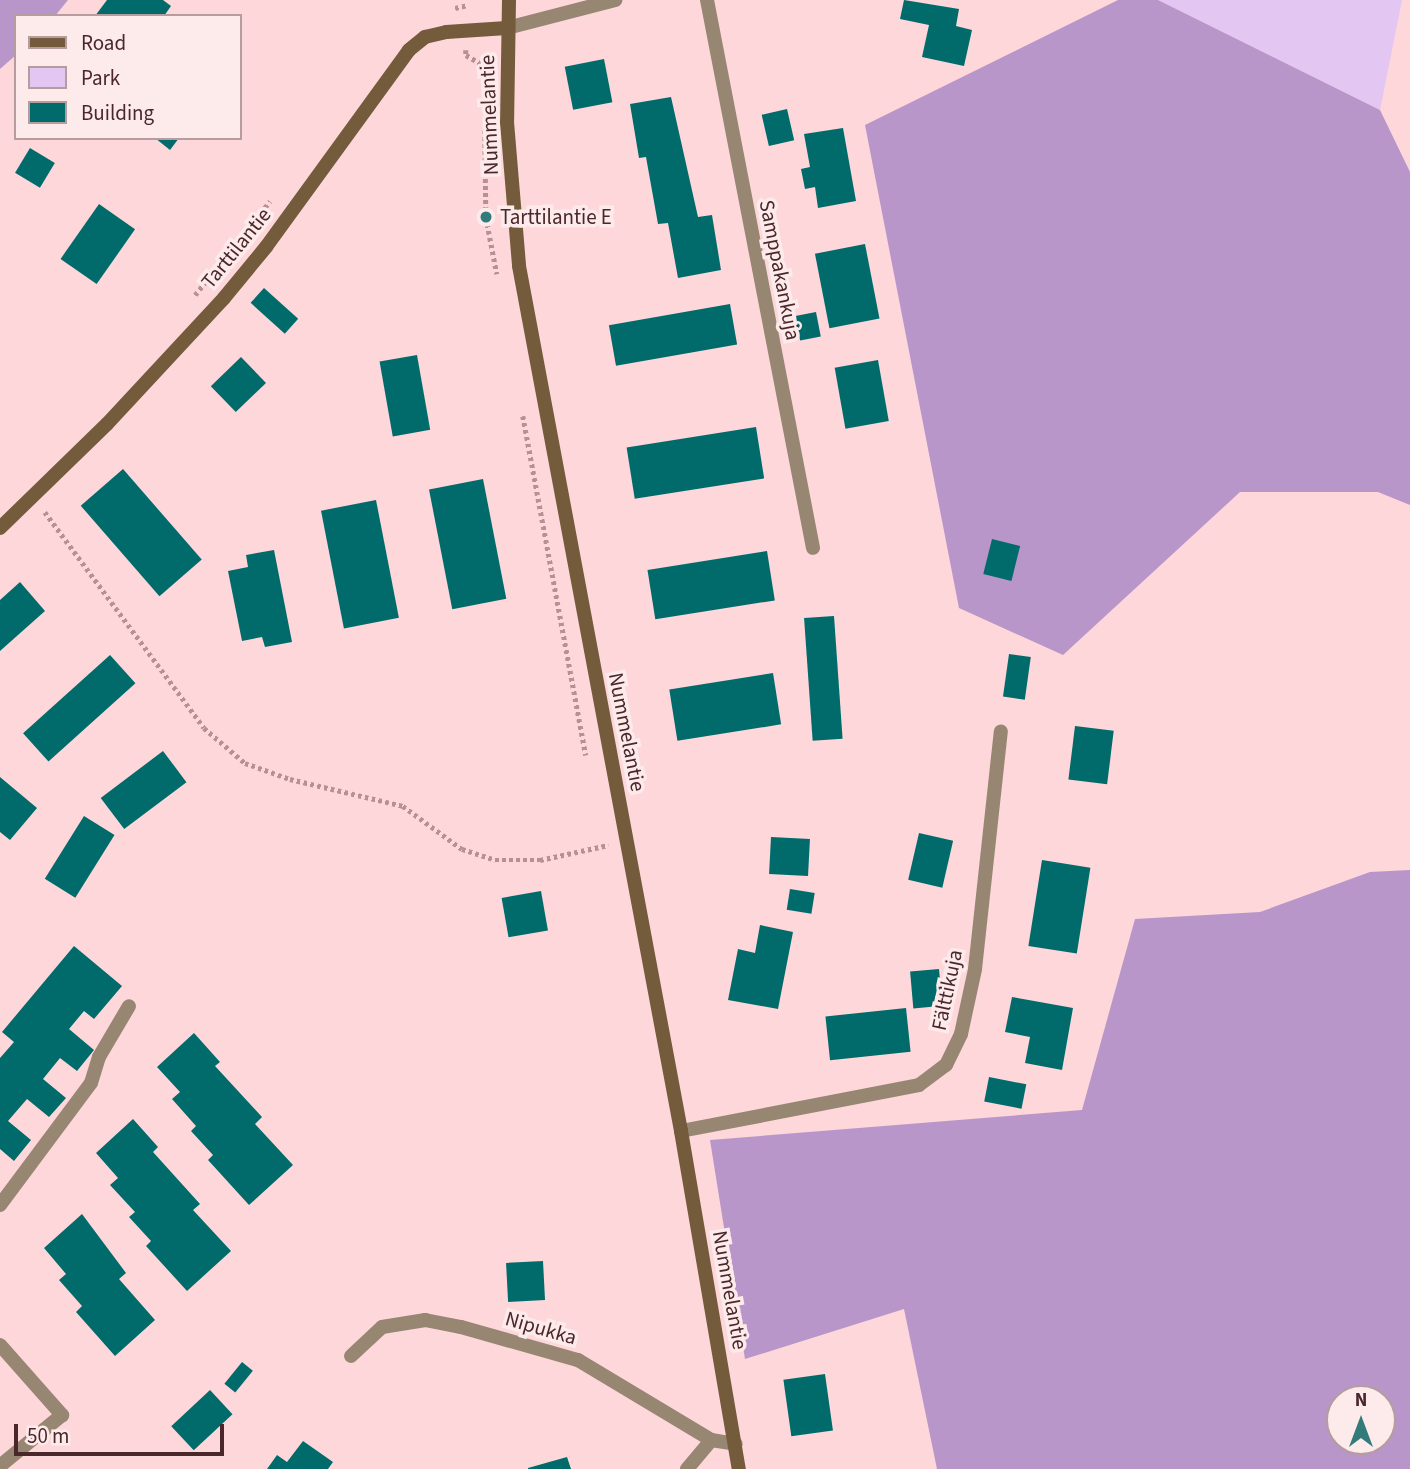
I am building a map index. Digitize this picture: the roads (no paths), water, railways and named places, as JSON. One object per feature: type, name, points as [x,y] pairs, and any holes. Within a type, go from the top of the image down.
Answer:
[{"type":"street","name":"Nummelantie","points":[[509,0],[507,122],[519,266],[681,1131],[739,1469]]},
{"type":"street","points":[[507,28],[615,0]]},
{"type":"street","name":"Samppakankuja","points":[[707,0],[813,548]]},
{"type":"street","name":"Tarttilantie","points":[[0,528],[107,424],[266,247],[409,50],[435,34],[507,28]]},
{"type":"street","name":"Fälttikuja","points":[[681,1131],[919,1086],[946,1065],[961,1034],[975,970],[1001,731]]},
{"type":"street","points":[[0,1205],[91,1083],[99,1057],[129,1006]]},
{"type":"street","name":"Nipukka","points":[[351,1356],[382,1327],[425,1320],[461,1327],[578,1360],[711,1440],[736,1444]]},
{"type":"street","points":[[0,1345],[62,1415],[0,1466]]},
{"type":"street","points":[[687,1469],[711,1440]]},
{"type":"place","name":"Tarttilantie E","points":[[486,217]]}]
